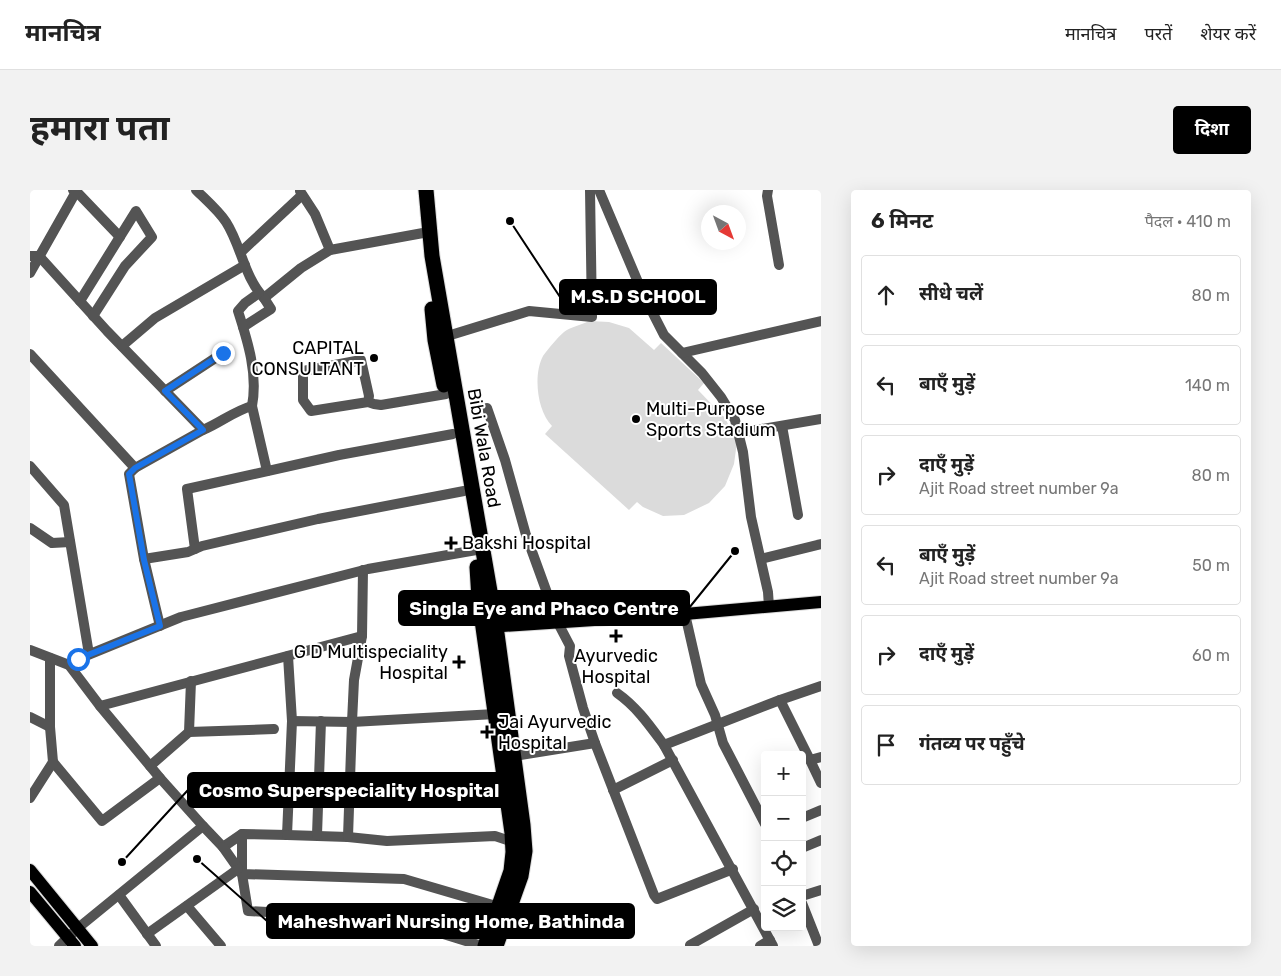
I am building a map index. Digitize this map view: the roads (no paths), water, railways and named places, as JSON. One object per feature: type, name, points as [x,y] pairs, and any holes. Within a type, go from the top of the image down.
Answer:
[{"type":"highway","points":[[418,190],[423,233],[441,338],[446,394],[464,491],[479,550]]},
{"type":"highway","name":"Bibi Wala Road","points":[[426,190],[441,338],[514,756],[523,825],[525,851],[521,876],[504,908],[496,946]]},
{"type":"highway","points":[[484,946],[504,908],[511,871],[513,842],[495,714],[490,627]]},
{"type":"main road","points":[[490,627],[685,614],[821,602]]},
{"type":"main road","points":[[30,870],[92,946]]},
{"type":"main road","points":[[30,892],[67,943]]},
{"type":"street","points":[[30,273],[35,256],[75,190],[120,237]]},
{"type":"street","points":[[196,190],[226,221],[243,262],[261,296],[271,309],[243,327]]},
{"type":"street","points":[[441,338],[529,311],[592,317],[590,190]]},
{"type":"street","points":[[599,190],[643,294],[664,335],[702,373],[721,397],[735,420],[743,452],[751,516],[768,592],[769,607]]},
{"type":"street","points":[[768,190],[767,196],[779,265]]},
{"type":"street","points":[[240,252],[301,193],[315,214],[330,250]]},
{"type":"street","points":[[80,301],[136,211],[152,237],[125,266],[93,316]]},
{"type":"street","points":[[267,470],[252,406],[255,392],[253,362],[238,311],[245,303],[261,296],[330,250],[423,233]]},
{"type":"street","points":[[35,256],[203,430]]},
{"type":"street","points":[[122,346],[155,318],[245,265]]},
{"type":"street","points":[[682,353],[821,321]]},
{"type":"street","points":[[165,391],[223,353]]},
{"type":"street","points":[[30,354],[135,468]]},
{"type":"street","points":[[368,402],[369,396],[361,360],[303,371],[303,400],[311,411],[368,402],[381,405],[446,394]]},
{"type":"street","points":[[160,626],[144,560],[129,474],[135,468],[216,424],[239,409],[252,406]]},
{"type":"street","points":[[487,408],[505,460],[526,535],[558,623],[570,646],[569,656],[594,744],[654,895],[657,899],[733,869]]},
{"type":"street","points":[[738,434],[821,419]]},
{"type":"street","points":[[782,426],[798,516]]},
{"type":"street","points":[[195,549],[188,489],[339,455],[453,434]]},
{"type":"street","points":[[30,466],[64,505],[89,654]]},
{"type":"street","points":[[144,560],[318,519],[464,491]]},
{"type":"street","points":[[30,528],[52,543],[70,542]]},
{"type":"street","points":[[760,559],[821,544]]},
{"type":"street","points":[[69,665],[89,654],[181,617],[363,570],[479,550]]},
{"type":"street","points":[[348,837],[354,680],[362,636],[363,570]]},
{"type":"street","points":[[685,614],[701,684],[723,743],[761,816]]},
{"type":"street","points":[[100,706],[362,636]]},
{"type":"street","points":[[30,650],[69,665],[100,706],[160,778],[223,846],[240,872]]},
{"type":"street","points":[[287,835],[292,721],[288,656]]},
{"type":"street","points":[[50,658],[50,727],[53,762],[102,822],[160,778]]},
{"type":"street","points":[[189,732],[191,681]]},
{"type":"street","points":[[664,745],[821,686]]},
{"type":"street","points":[[617,693],[647,722],[673,760],[772,943],[760,946]]},
{"type":"street","points":[[780,700],[821,783]]},
{"type":"street","points":[[292,721],[352,722],[495,714]]},
{"type":"street","points":[[30,717],[50,727]]},
{"type":"street","points":[[317,835],[321,722]]},
{"type":"street","points":[[150,766],[189,732],[274,729]]},
{"type":"street","points":[[514,756],[594,744]]},
{"type":"street","points":[[810,760],[821,757]]},
{"type":"street","points":[[613,790],[673,760]]},
{"type":"street","points":[[32,791],[53,762]]},
{"type":"street","points":[[806,816],[821,810]]},
{"type":"street","points":[[67,943],[78,928],[203,826]]},
{"type":"street","points":[[223,846],[242,834],[317,835],[387,841],[495,836],[513,842]]},
{"type":"street","points":[[242,834],[240,872],[248,911],[395,919],[484,946]]},
{"type":"street","points":[[806,846],[821,840]]},
{"type":"street","points":[[147,934],[240,872],[404,879],[504,908]]},
{"type":"street","points":[[806,895],[821,890]]},
{"type":"street","points":[[119,895],[156,946]]},
{"type":"street","points":[[187,906],[221,946]]},
{"type":"street","points":[[690,945],[754,909]]},
{"type":"street","points":[[806,913],[819,946]]},
{"type":"place","name":"M.S.D SCHOOL","points":[[510,221]]},
{"type":"place","name":"CAPITAL CONSULTANT","points":[[374,358]]},
{"type":"place","name":"Multi-Purpose Sports Stadium","points":[[636,419]]},
{"type":"place","name":"Bakshi Hospital","points":[[451,543]]},
{"type":"place","name":"Singla Eye and Phaco Centre","points":[[735,551]]},
{"type":"place","name":"Ayurvedic Hospital","points":[[616,636]]},
{"type":"place","name":"G D Multispeciality Hospital","points":[[459,662]]},
{"type":"place","name":"Jai Ayurvedic Hospital","points":[[487,732]]},
{"type":"place","name":"Maheshwari Nursing Home, Bathinda","points":[[197,859]]},
{"type":"place","name":"Cosmo Superspeciality Hospital","points":[[122,862]]}]
